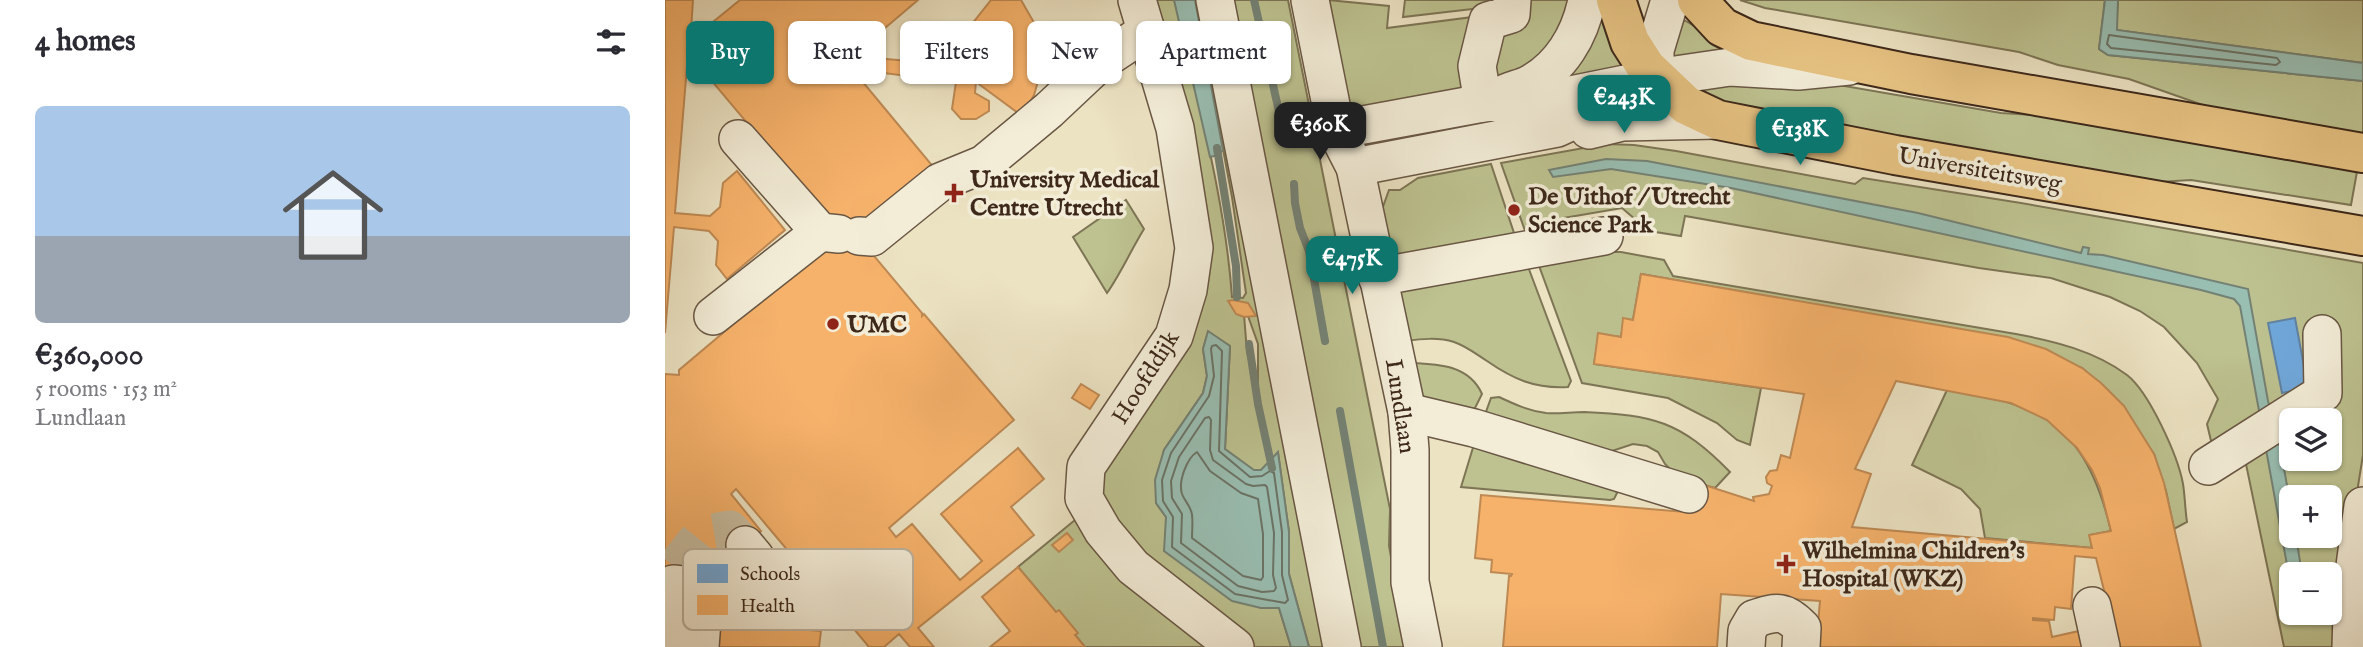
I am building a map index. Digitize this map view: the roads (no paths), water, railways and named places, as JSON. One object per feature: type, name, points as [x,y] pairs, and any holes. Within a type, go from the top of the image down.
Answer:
[{"type":"main road","name":"Universiteitsweg","points":[[1616,0],[1630,42],[1655,78],[1686,105],[1718,120],[1895,155],[2363,236]]},
{"type":"main road","points":[[1697,0],[1722,27],[1751,40],[1864,65],[2363,153]]},
{"type":"street","points":[[1215,0],[1342,647]]},
{"type":"street","name":"Lundlaan","points":[[1310,0],[1336,130],[1356,167],[1407,412],[1410,450],[1410,582],[1423,647]]},
{"type":"street","points":[[1488,103],[1477,66],[1488,20],[1511,14],[1512,0]]},
{"type":"street","points":[[1488,103],[1546,74],[1575,40],[1587,0]]},
{"type":"street","points":[[1655,78],[1655,50],[1671,0]]},
{"type":"street","points":[[738,139],[839,234],[872,237],[940,182],[984,164],[1049,110],[1100,62],[1142,16]]},
{"type":"street","name":"Hoofddijk","points":[[1142,16],[1175,128],[1194,248],[1193,266],[1174,337],[1086,467],[1084,498],[1103,531],[1133,567],[1235,647]]},
{"type":"street","points":[[1336,130],[1488,103],[1511,107],[1655,78],[1730,67],[1798,71],[1864,65]]},
{"type":"street","points":[[1356,167],[1557,128],[1583,116],[1615,108],[1655,78]]},
{"type":"street","points":[[1557,128],[1583,131],[1622,122],[1718,120]]},
{"type":"street","points":[[1377,277],[1534,248],[1557,226],[1593,228]]},
{"type":"street","points":[[713,316],[839,234]]},
{"type":"street","points":[[2208,466],[2323,393],[2322,334]]},
{"type":"street","points":[[1407,412],[1474,428],[1689,494]]},
{"type":"street","points":[[2351,647],[2353,581],[2363,506]]},
{"type":"street","points":[[745,545],[748,549]]},
{"type":"street","points":[[683,579],[674,576],[683,620]]},
{"type":"street","points":[[2092,606],[2101,647]]},
{"type":"street","points":[[1746,647],[1747,631],[1754,619],[1775,612],[1792,618],[1803,628],[1801,647]]},
{"type":"water","points":[[1174,0],[1195,0],[1199,21],[1179,21]]},
{"type":"water","points":[[2105,0],[2118,0],[2117,30],[2363,63],[2363,81],[2108,55],[2099,49]]},
{"type":"water","points":[[1193,84],[1211,84],[1223,150],[1210,157]]},
{"type":"water","points":[[1606,159],[1647,161],[1918,213],[2081,253],[2083,247],[2089,248],[2088,254],[2103,255],[2248,289],[2268,401],[2279,442],[2279,471],[2284,471],[2287,485],[2279,485],[2279,521],[2240,306],[2234,299],[1731,188],[1611,169],[1553,177],[1549,170]]},
{"type":"water","points":[[1208,331],[1230,346],[1225,449],[1254,470],[1261,470],[1278,452],[1289,532],[1289,574],[1309,647],[1291,647],[1279,608],[1261,608],[1232,601],[1164,551],[1166,517],[1156,503],[1155,480],[1164,450],[1203,393],[1207,376],[1203,349]]},
{"type":"water","points":[[2284,548],[2298,548],[2300,562],[2286,562]]},
{"type":"waterway","points":[[1254,0],[1284,134]]},
{"type":"waterway","points":[[1217,148],[1236,266],[1237,297]]},
{"type":"waterway","points":[[1294,184],[1295,203],[1300,228],[1309,251],[1325,341]]},
{"type":"waterway","points":[[1249,344],[1272,468]]},
{"type":"waterway","points":[[1340,411],[1383,647]]},
{"type":"tunnel","points":[[689,549],[701,534],[730,529],[745,545]]},
{"type":"tunnel","points":[[675,567],[683,557]]},
{"type":"place","name":"University Medical Centre Utrecht","points":[[954,193]]},
{"type":"place","name":"De Uithof / Utrecht Science Park","points":[[1514,210]]},
{"type":"place","name":"UMC","points":[[833,324]]},
{"type":"place","name":"Wilhelmina Children's Hospital (WKZ)","points":[[1786,564]]}]
